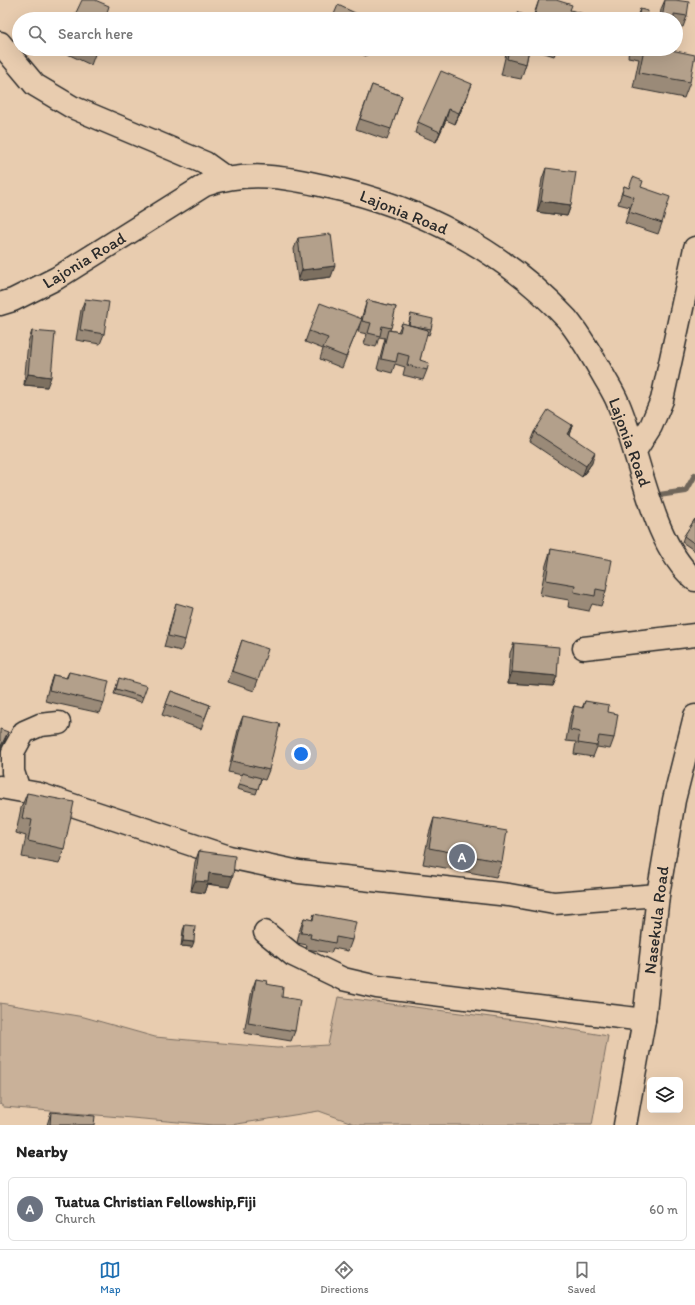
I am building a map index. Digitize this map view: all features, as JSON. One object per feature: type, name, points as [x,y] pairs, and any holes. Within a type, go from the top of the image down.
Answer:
[{"type":"street","points":[[0,43],[35,85],[72,106],[205,163],[226,178]]},
{"type":"street","name":"Lajonia Road","points":[[0,304],[13,300],[57,278],[205,185],[226,178],[262,176],[298,180],[351,191],[401,208],[433,221],[472,242],[542,294],[568,320],[590,352],[618,402],[663,538],[684,571],[695,580]]},
{"type":"street","points":[[635,451],[651,426],[662,400],[695,248]]},
{"type":"street","points":[[584,648],[695,635]]},
{"type":"street","name":"Nasekula Road","points":[[625,1125],[644,1020],[658,896],[674,800],[695,716]]},
{"type":"street","points":[[60,723],[40,725],[24,732],[13,752],[13,772],[10,789],[39,794],[229,856],[299,872],[509,895],[554,903],[658,896]]},
{"type":"street","points":[[265,932],[294,955],[343,979],[377,987],[644,1020]]},
{"type":"shaded area","points":[[338,997],[521,1021],[608,1036],[592,1125],[358,1125],[319,1111],[231,1125],[213,1125],[4,1107],[0,1104],[0,1003],[84,1017],[155,1037],[277,1048],[328,1045]]},
{"type":"building","points":[[82,0],[95,0],[109,6],[107,12],[76,12]]},
{"type":"building","points":[[539,0],[556,0],[572,5],[570,10],[577,12],[535,12]]},
{"type":"building","points":[[665,0],[689,2],[687,16],[683,15],[683,12],[663,12]]},
{"type":"building","points":[[338,5],[353,12],[335,12]]},
{"type":"building","points":[[640,9],[648,11],[648,12],[639,12]]},
{"type":"building","points":[[683,53],[695,55],[690,82],[639,73],[643,56],[683,56]]},
{"type":"building","points":[[508,56],[528,56],[526,64],[507,59]]},
{"type":"building","points":[[441,71],[472,84],[459,113],[449,109],[440,132],[418,122]]},
{"type":"building","points":[[372,85],[402,96],[391,129],[360,119]]},
{"type":"building","points":[[546,168],[576,172],[571,205],[541,201]]},
{"type":"building","points":[[633,177],[643,181],[641,187],[670,197],[662,223],[629,212],[634,197],[622,193],[624,186],[629,188]]},
{"type":"building","points":[[331,234],[335,266],[302,270],[298,238]]},
{"type":"building","points":[[85,299],[109,302],[104,334],[80,330]]},
{"type":"building","points":[[367,300],[396,307],[391,328],[382,326],[380,336],[368,333],[371,323],[362,321]]},
{"type":"building","points":[[320,303],[362,319],[346,357],[323,348],[328,338],[309,331]]},
{"type":"building","points":[[411,314],[433,319],[431,329],[409,325]]},
{"type":"building","points":[[402,323],[428,330],[420,360],[429,363],[427,370],[407,365],[409,356],[398,353],[396,362],[381,359],[388,330],[400,332]]},
{"type":"building","points":[[32,331],[55,333],[51,377],[28,374]]},
{"type":"building","points":[[548,410],[572,425],[567,433],[595,452],[586,466],[534,432]]},
{"type":"building","points":[[695,519],[695,544],[684,536]]},
{"type":"building","points":[[551,549],[612,560],[606,591],[596,589],[595,596],[574,592],[575,585],[546,580]]},
{"type":"building","points":[[176,603],[193,608],[185,640],[168,636]]},
{"type":"building","points":[[242,640],[268,649],[258,680],[232,671]]},
{"type":"building","points":[[514,643],[559,647],[557,676],[512,672]]},
{"type":"building","points":[[69,672],[109,681],[104,703],[49,690],[53,675],[67,678]]},
{"type":"building","points":[[119,678],[147,686],[143,697],[116,689]]},
{"type":"building","points":[[171,691],[210,705],[205,718],[166,704]]},
{"type":"building","points":[[585,701],[609,705],[608,712],[618,714],[614,738],[599,736],[597,746],[578,743],[580,732],[570,730],[574,706],[583,708]]},
{"type":"building","points":[[243,716],[280,724],[269,770],[232,761]]},
{"type":"building","points":[[0,729],[8,732],[0,748]]},
{"type":"building","points":[[242,773],[261,778],[258,789],[239,784]]},
{"type":"building","points":[[27,793],[74,802],[64,849],[28,841],[32,820],[22,818]]},
{"type":"building","points":[[434,818],[507,831],[502,862],[429,848]]},
{"type":"building","points":[[199,851],[235,856],[233,876],[209,873],[208,882],[195,881]]},
{"type":"building","points":[[314,914],[356,922],[352,940],[336,937],[335,943],[310,938],[311,934],[301,933],[304,918],[313,920]]},
{"type":"building","points":[[185,925],[195,926],[194,942],[183,941]]},
{"type":"building","points":[[256,979],[267,981],[266,984],[283,987],[282,997],[300,1000],[295,1031],[248,1023]]},
{"type":"building","points":[[51,1112],[95,1116],[94,1125],[50,1125]]},
{"type":"waterway","points":[[659,495],[686,491],[695,475]]},
{"type":"place","name":"Tuatua Christian Fellowship,Fiji","points":[[462,857]]}]
